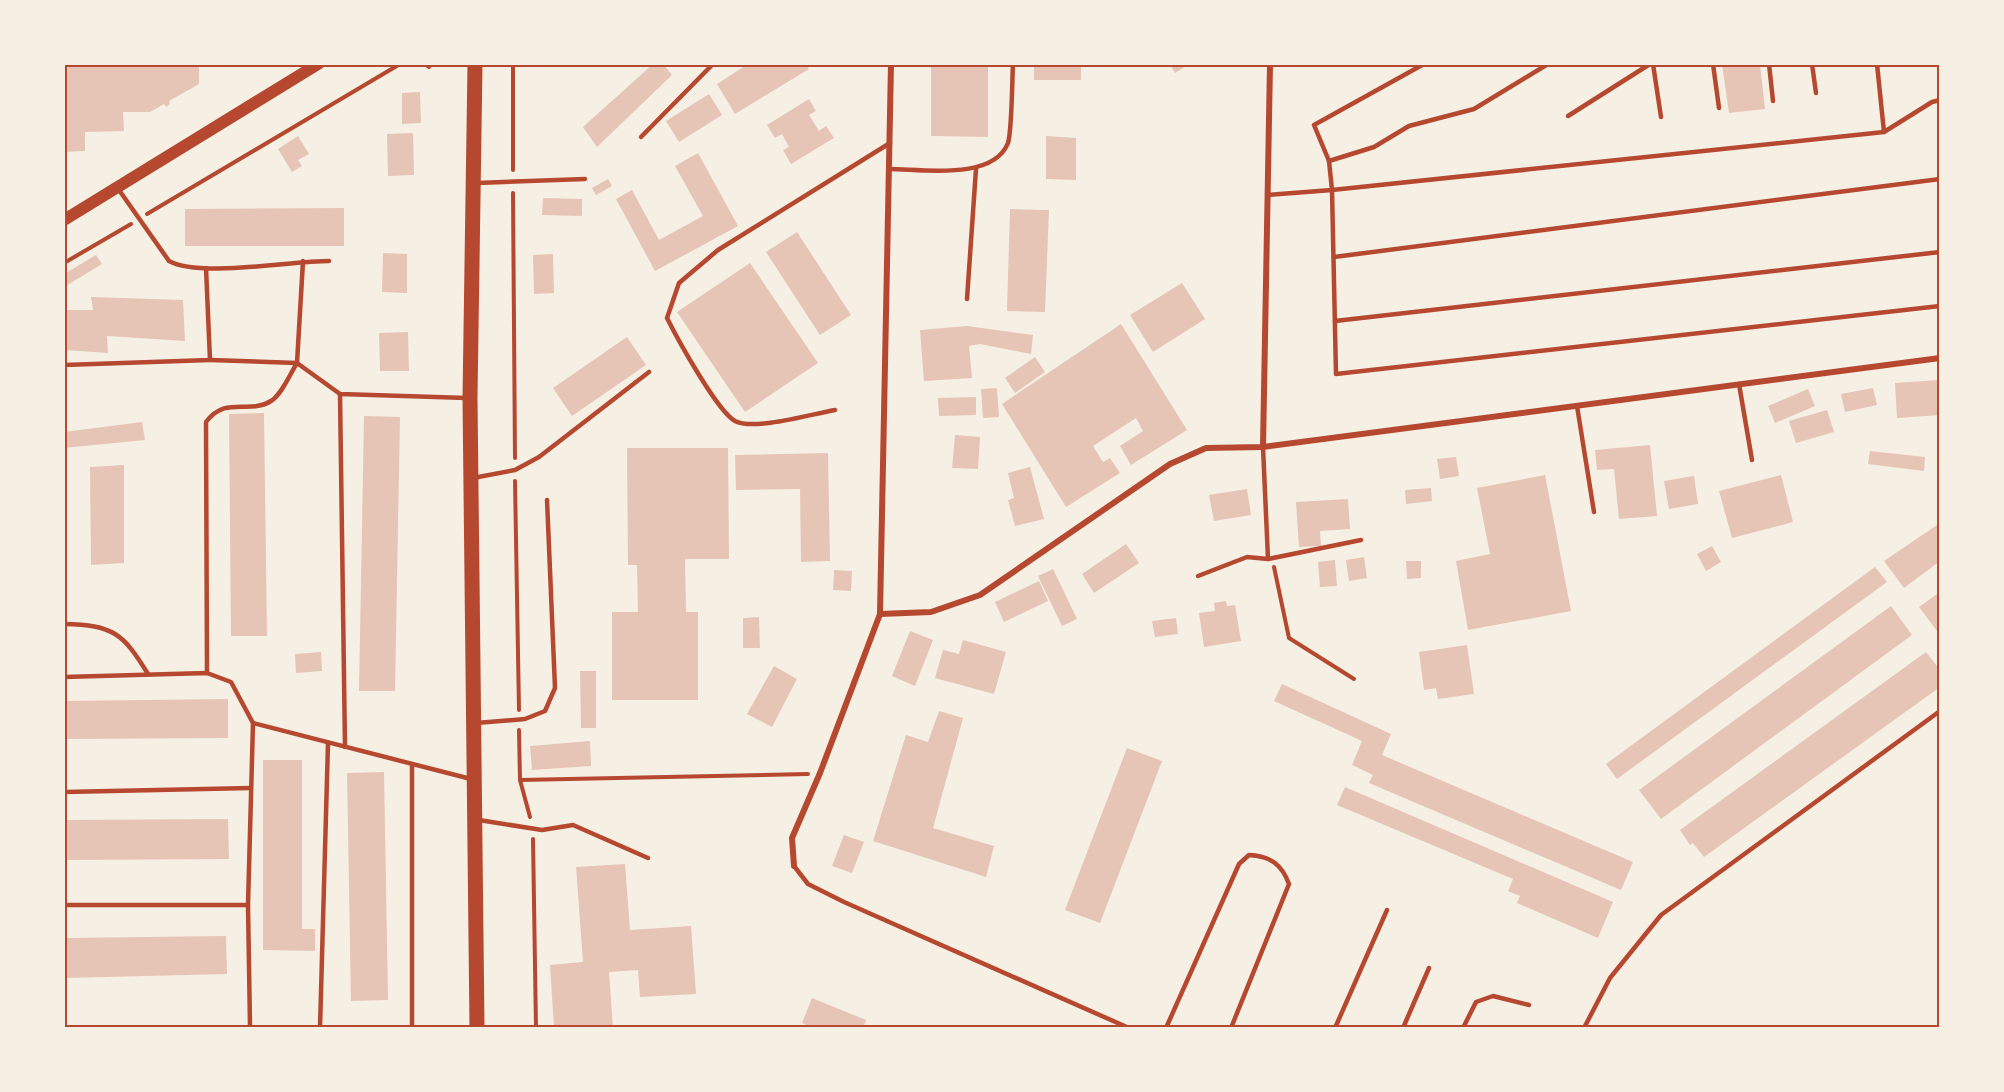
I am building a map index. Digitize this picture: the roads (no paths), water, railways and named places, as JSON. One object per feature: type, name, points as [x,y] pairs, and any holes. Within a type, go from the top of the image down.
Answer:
[{"type":"main road","points":[[64,220],[318,64]]},
{"type":"main road","points":[[475,64],[470,398],[477,1028]]},
{"type":"street","points":[[794,866],[792,838],[820,773],[880,614],[891,64]]},
{"type":"street","points":[[1263,447],[1270,64]]},
{"type":"street","points":[[880,614],[931,612],[980,595],[1170,464],[1206,447],[1263,447],[1940,358]]},
{"type":"lane","points":[[641,137],[713,64]]},
{"type":"lane","points":[[889,169],[976,170],[996,160],[1008,143],[1013,64]]},
{"type":"lane","points":[[1424,64],[1314,125],[1329,161],[1332,190],[1336,374],[1940,306]]},
{"type":"lane","points":[[1329,161],[1374,147],[1409,126],[1474,110],[1548,64]]},
{"type":"lane","points":[[1568,116],[1651,64],[1661,117]]},
{"type":"lane","points":[[1713,64],[1719,108]]},
{"type":"lane","points":[[1769,64],[1773,101]]},
{"type":"lane","points":[[1812,64],[1816,93]]},
{"type":"lane","points":[[1877,64],[1884,132]]},
{"type":"lane","points":[[1268,195],[1884,132],[1932,102],[1940,100]]},
{"type":"lane","points":[[835,410],[754,424],[735,421],[709,391],[667,318],[679,283],[718,250],[890,143]]},
{"type":"lane","points":[[967,299],[976,170]]},
{"type":"lane","points":[[472,183],[585,179]]},
{"type":"lane","points":[[1334,257],[1940,179]]},
{"type":"lane","points":[[117,187],[169,261],[180,267],[206,268],[329,261]]},
{"type":"lane","points":[[1335,321],[1940,252]]},
{"type":"lane","points":[[207,673],[206,422],[224,407],[265,404],[273,400],[297,363],[303,261]]},
{"type":"lane","points":[[206,268],[210,360]]},
{"type":"lane","points":[[64,365],[210,360],[297,363],[340,394],[470,398]]},
{"type":"lane","points":[[471,478],[515,470],[539,457],[649,372]]},
{"type":"lane","points":[[1739,384],[1752,460]]},
{"type":"lane","points":[[340,394],[345,747]]},
{"type":"lane","points":[[1577,406],[1594,512]]},
{"type":"lane","points":[[1263,447],[1268,559]]},
{"type":"lane","points":[[473,723],[519,719],[545,711],[555,688],[547,500]]},
{"type":"lane","points":[[1198,576],[1247,557],[1268,559],[1361,540]]},
{"type":"lane","points":[[64,624],[95,625],[114,632],[132,648],[148,674]]},
{"type":"lane","points":[[64,677],[207,673],[231,682],[253,723],[248,904],[250,1026]]},
{"type":"lane","points":[[1584,1028],[1610,978],[1661,915],[1940,711]]},
{"type":"lane","points":[[253,723],[474,780]]},
{"type":"lane","points":[[320,1028],[328,743]]},
{"type":"lane","points":[[412,764],[412,1028]]},
{"type":"lane","points":[[64,792],[251,788]]},
{"type":"lane","points":[[474,819],[542,830],[573,825],[648,858]]},
{"type":"lane","points":[[1166,1028],[1239,864],[1250,855],[1263,855],[1283,868],[1289,884],[1231,1028]]},
{"type":"lane","points":[[794,866],[808,884],[844,902],[1129,1028]]},
{"type":"lane","points":[[64,905],[248,904]]},
{"type":"lane","points":[[1335,1028],[1387,910]]},
{"type":"lane","points":[[1403,1028],[1429,968]]},
{"type":"lane","points":[[1463,1028],[1476,1002],[1493,996],[1529,1005]]},
{"type":"lane","points":[[154,1028],[250,1026],[283,1028]]}]
